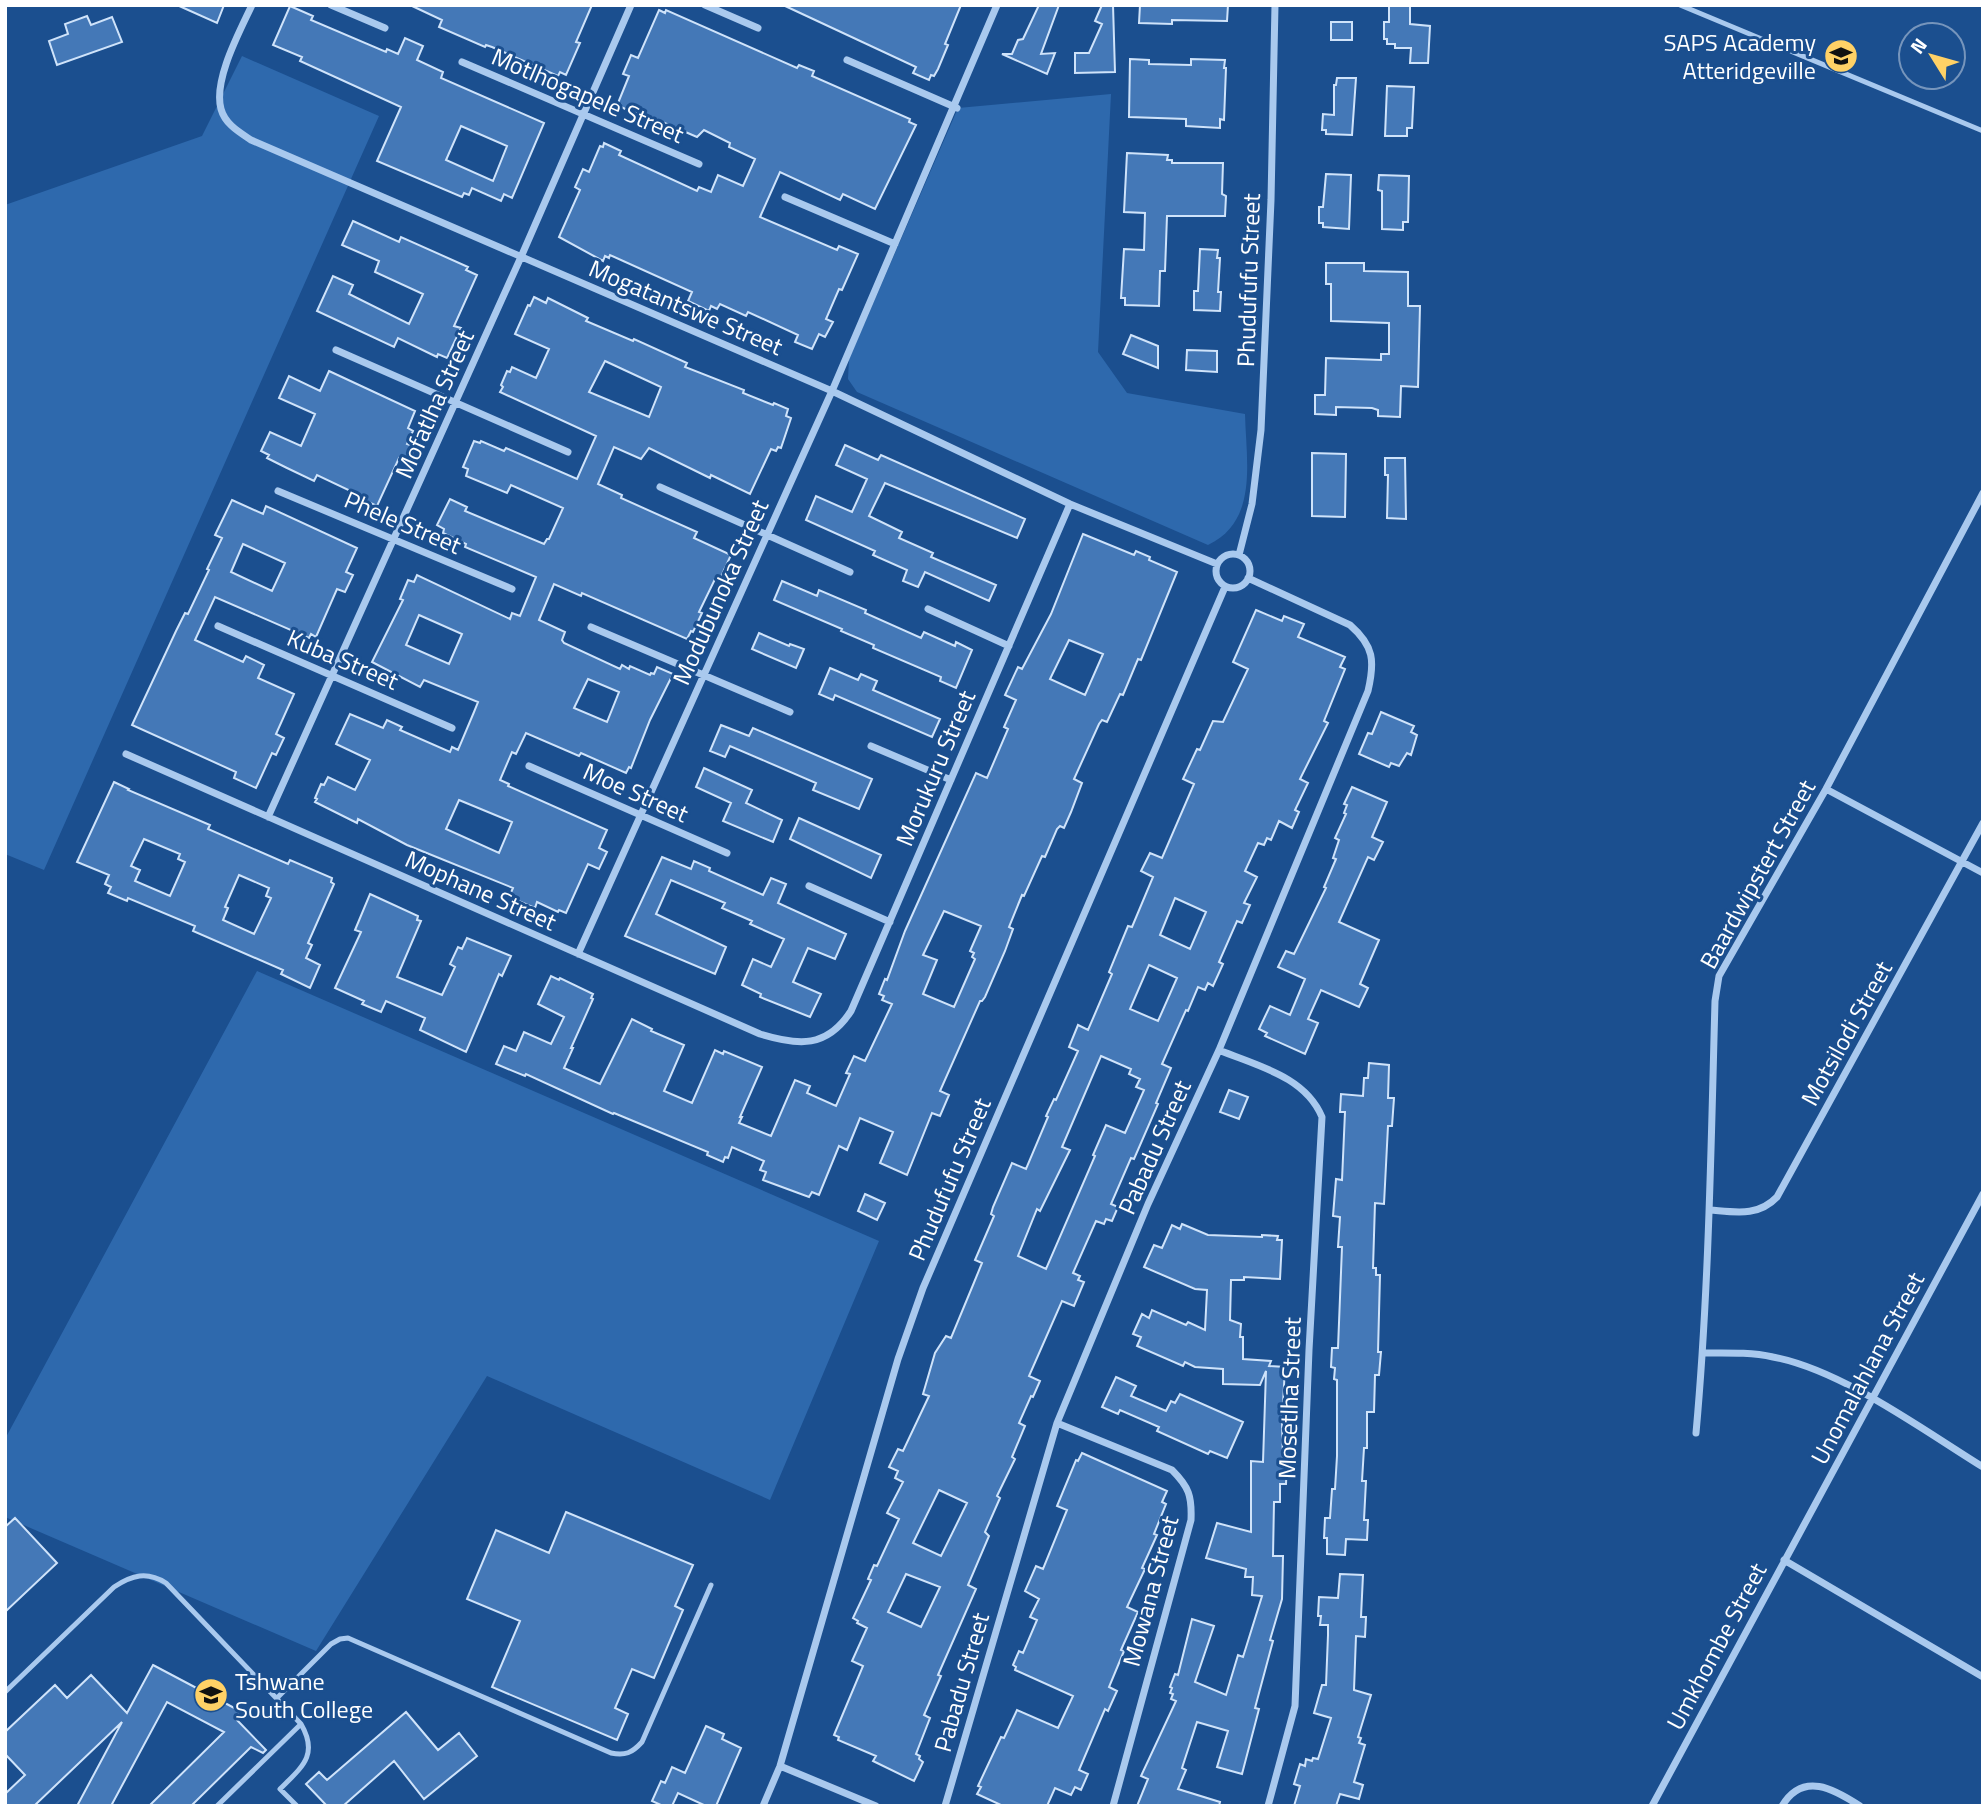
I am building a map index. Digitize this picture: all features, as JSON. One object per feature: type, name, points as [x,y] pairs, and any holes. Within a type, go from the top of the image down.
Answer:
[{"type":"street","name":"Mogatantswe Street","points":[[252,5],[220,86],[221,109],[231,125],[251,140],[832,391],[1070,504],[1217,564]]},
{"type":"street","points":[[331,5],[385,28]]},
{"type":"street","name":"Mofatlha Street","points":[[268,817],[521,257],[631,5]]},
{"type":"street","points":[[705,5],[758,28]]},
{"type":"street","name":"Modubunoka Street","points":[[578,954],[832,391],[956,107],[997,5]]},
{"type":"street","name":"Phudufufu Street","points":[[1239,555],[1252,503],[1261,430],[1271,200],[1275,5]]},
{"type":"street","points":[[847,60],[956,107]]},
{"type":"street","name":"Motlhogapele Street","points":[[462,62],[699,164]]},
{"type":"street","points":[[785,197],[895,244]]},
{"type":"street","points":[[336,349],[568,452]]},
{"type":"street","points":[[660,487],[850,572]]},
{"type":"street","name":"Phele Street","points":[[278,491],[512,589]]},
{"type":"street","name":"Baardwipstert Street","points":[[1696,1433],[1703,1353],[1710,1210],[1715,1001],[1719,976],[1826,789],[1983,494]]},
{"type":"street","name":"Morukuru Street","points":[[824,1038],[836,1030],[851,1011],[1070,504]]},
{"type":"street","points":[[1227,555],[1239,555],[1247,562],[1248,578],[1236,589],[1225,587],[1217,579],[1217,564],[1227,555]]},
{"type":"street","name":"Pabadu Street","points":[[945,1806],[1057,1423],[1148,1204],[1219,1050],[1368,691],[1373,670],[1371,652],[1363,637],[1350,625],[1248,578]]},
{"type":"street","name":"Phudufufu Street","points":[[763,1806],[780,1766],[898,1359],[923,1288],[1225,587]]},
{"type":"street","points":[[929,609],[1009,646]]},
{"type":"street","name":"Kuba Street","points":[[218,626],[452,727]]},
{"type":"street","points":[[591,626],[790,712]]},
{"type":"street","points":[[871,746],[951,780]]},
{"type":"street","name":"Mophane Street","points":[[126,754],[760,1034],[792,1042],[824,1038]]},
{"type":"street","name":"Moe Street","points":[[529,766],[727,853]]},
{"type":"street","points":[[1826,789],[1983,873]]},
{"type":"street","name":"Motsilodi Street","points":[[1710,1210],[1751,1212],[1769,1206],[1777,1197],[1983,823]]},
{"type":"street","points":[[808,886],[890,922]]},
{"type":"street","name":"Mosetlha Street","points":[[1219,1050],[1291,1080],[1305,1090],[1316,1103],[1322,1117],[1294,1706],[1268,1806]]},
{"type":"street","name":"Unomalahlana Street","points":[[1784,1560],[1983,1194]]},
{"type":"street","points":[[1703,1353],[1750,1353],[1807,1366],[1873,1400],[1983,1467]]},
{"type":"street","name":"Mowana Street","points":[[1057,1423],[1172,1470],[1185,1484],[1192,1501],[1191,1520],[1113,1806]]},
{"type":"street","name":"Umkhombe Street","points":[[1652,1806],[1784,1560],[1983,1677]]},
{"type":"street","points":[[780,1766],[876,1806]]},
{"type":"street","points":[[1782,1806],[1793,1792],[1816,1785],[1843,1795],[1860,1806]]},
{"type":"lane","points":[[1679,5],[1983,131]]},
{"type":"lane","points":[[5,1692],[114,1587],[125,1580],[142,1575],[152,1576],[166,1583],[301,1724],[308,1736],[309,1751],[303,1766],[280,1788],[297,1806]]},
{"type":"lane","points":[[277,1698],[331,1644],[348,1638],[611,1753],[623,1755],[634,1751],[642,1742],[711,1585]]},
{"type":"lane","points":[[217,1806],[301,1724]]},
{"type":"shaded area","points":[[242,56],[379,116],[44,870],[5,854],[5,205],[202,136]]},
{"type":"shaded area","points":[[1111,94],[1098,352],[1127,393],[1245,414],[1247,469],[1242,505],[1235,521],[1224,534],[1208,545],[857,392],[848,379],[849,359],[958,108]]},
{"type":"shaded area","points":[[257,971],[879,1241],[770,1500],[487,1376],[316,1651],[5,1517],[5,1439]]},
{"type":"building","points":[[177,5],[224,5],[217,23]]},
{"type":"building","points":[[410,5],[592,5],[576,42],[580,43],[566,75],[560,72],[558,76],[439,27],[442,20]]},
{"type":"building","points":[[783,5],[961,5],[938,69],[929,80],[913,73],[916,67]]},
{"type":"building","points":[[1039,5],[1059,5],[1041,54],[1055,53],[1047,74],[1002,54],[1012,54],[1018,40],[1023,39]]},
{"type":"building","points":[[1102,5],[1113,5],[1115,72],[1075,73],[1075,53],[1089,53],[1102,24],[1095,21]]},
{"type":"building","points":[[1140,5],[1228,5],[1227,21],[1172,20],[1172,24],[1139,23]]},
{"type":"building","points":[[1389,5],[1410,5],[1410,24],[1430,26],[1428,63],[1410,63],[1411,48],[1395,48],[1395,44],[1387,44],[1387,39],[1384,39],[1384,22],[1389,22]]},
{"type":"building","points":[[290,6],[313,16],[311,20],[386,52],[387,49],[398,54],[405,38],[423,46],[417,60],[443,72],[441,78],[544,123],[512,198],[504,194],[501,201],[472,188],[469,195],[464,193],[462,197],[377,161],[401,107],[300,61],[302,57],[273,45]],"holes":[[[461,126],[507,146],[493,181],[446,160]]]},
{"type":"building","points":[[659,10],[665,13],[666,10],[797,68],[799,65],[814,71],[812,76],[910,119],[909,122],[916,125],[875,209],[843,194],[840,200],[780,172],[760,217],[837,250],[839,246],[858,254],[826,319],[833,322],[825,337],[819,334],[812,349],[795,342],[798,335],[748,312],[746,316],[720,304],[717,309],[711,306],[709,311],[688,301],[692,292],[610,255],[609,258],[605,256],[603,261],[559,237],[580,190],[575,187],[583,169],[589,172],[600,146],[603,147],[604,143],[621,151],[619,155],[697,191],[699,187],[711,192],[718,175],[743,186],[755,159],[729,147],[730,143],[704,130],[697,137],[619,106],[629,76],[623,74],[631,55],[638,58]]},
{"type":"building","points":[[87,16],[91,25],[112,17],[122,42],[57,65],[49,41],[68,34],[65,24]]},
{"type":"building","points":[[1331,22],[1352,22],[1352,40],[1331,40]]},
{"type":"building","points":[[1130,59],[1149,60],[1149,64],[1191,65],[1191,59],[1225,60],[1224,120],[1220,119],[1220,128],[1186,126],[1186,119],[1129,117]]},
{"type":"building","points":[[1337,78],[1356,78],[1352,135],[1326,134],[1326,130],[1322,130],[1323,114],[1334,115],[1334,85]]},
{"type":"building","points":[[1387,86],[1414,87],[1412,128],[1407,128],[1407,136],[1385,136]]},
{"type":"building","points":[[1127,153],[1168,155],[1167,160],[1172,160],[1172,163],[1223,163],[1222,194],[1226,196],[1225,216],[1167,216],[1165,271],[1160,271],[1159,306],[1125,305],[1125,298],[1121,298],[1124,249],[1144,250],[1145,213],[1124,212]]},
{"type":"building","points":[[1326,174],[1351,175],[1349,229],[1323,227],[1323,223],[1319,223],[1319,207],[1323,207]]},
{"type":"building","points":[[1379,175],[1409,176],[1408,222],[1403,222],[1403,230],[1382,229],[1382,191],[1378,190]]},
{"type":"building","points":[[353,221],[399,242],[401,237],[468,267],[466,270],[477,275],[454,326],[461,328],[447,358],[438,354],[437,357],[398,338],[394,347],[317,311],[333,276],[353,285],[349,294],[409,324],[423,294],[375,272],[379,261],[342,245]]},
{"type":"building","points":[[1200,249],[1218,250],[1220,311],[1194,310],[1194,291],[1198,291]]},
{"type":"building","points":[[1326,263],[1364,263],[1364,271],[1408,272],[1408,306],[1420,306],[1418,387],[1401,386],[1400,417],[1378,416],[1378,410],[1372,408],[1336,407],[1336,415],[1315,414],[1315,395],[1325,395],[1326,358],[1381,360],[1381,354],[1389,354],[1389,323],[1331,321],[1331,284],[1326,284]]},
{"type":"building","points":[[534,297],[546,303],[548,298],[588,318],[586,321],[687,363],[685,367],[744,390],[743,393],[788,409],[786,416],[791,418],[781,448],[778,447],[776,451],[771,449],[750,494],[649,448],[641,459],[614,447],[598,484],[622,495],[621,498],[697,532],[694,538],[731,555],[720,579],[716,577],[699,612],[702,613],[687,639],[582,593],[581,596],[554,584],[539,620],[565,632],[562,640],[564,643],[620,669],[622,665],[629,669],[630,666],[650,675],[654,674],[657,667],[673,674],[650,720],[631,768],[629,767],[626,773],[526,733],[516,754],[512,752],[500,780],[607,830],[599,848],[607,852],[599,869],[588,864],[566,913],[537,902],[535,908],[509,897],[513,888],[407,845],[358,819],[357,823],[315,802],[321,784],[324,785],[328,777],[355,790],[370,760],[336,744],[350,714],[383,728],[387,720],[402,727],[400,730],[450,752],[452,747],[458,750],[474,712],[478,702],[424,680],[420,687],[372,662],[403,600],[400,599],[408,580],[414,582],[417,575],[510,619],[512,613],[520,616],[536,577],[465,547],[466,544],[443,533],[444,529],[437,525],[450,499],[467,507],[465,511],[544,544],[563,508],[511,485],[507,493],[466,476],[468,469],[463,467],[474,441],[481,441],[504,451],[506,448],[577,479],[596,436],[500,392],[507,371],[510,372],[512,367],[536,378],[549,349],[515,334],[528,305],[530,306]],"holes":[[[605,361],[661,387],[649,417],[589,392]],[[419,615],[462,634],[449,664],[406,645]],[[588,679],[619,692],[607,722],[574,708]],[[459,800],[512,822],[499,853],[446,829]]]},
{"type":"building","points":[[1131,335],[1158,346],[1158,368],[1123,354]]},
{"type":"building","points":[[1187,350],[1217,351],[1217,372],[1186,370]]},
{"type":"building","points":[[329,371],[415,411],[408,428],[413,431],[407,444],[415,447],[409,462],[399,458],[377,506],[317,475],[314,481],[267,458],[269,455],[261,451],[270,432],[301,446],[315,414],[279,398],[289,376],[320,391]]},
{"type":"building","points":[[845,445],[878,460],[881,455],[1025,519],[1017,538],[885,483],[869,516],[902,532],[899,538],[933,553],[931,557],[996,585],[989,601],[925,572],[918,587],[903,581],[907,570],[873,555],[875,551],[806,520],[816,496],[852,512],[867,479],[836,465]]},
{"type":"building","points":[[1312,453],[1346,454],[1345,517],[1312,516]]},
{"type":"building","points":[[1385,458],[1405,458],[1406,519],[1387,518],[1388,475],[1385,475]]},
{"type":"building","points":[[232,500],[263,514],[266,506],[357,548],[346,572],[353,575],[345,592],[337,589],[316,637],[311,634],[309,638],[215,597],[195,640],[243,662],[246,656],[264,665],[258,678],[294,694],[276,734],[284,738],[276,755],[272,753],[256,788],[234,778],[236,772],[132,725],[176,631],[185,613],[188,614],[209,570],[207,569],[222,538],[215,535]],"holes":[[[243,544],[285,563],[272,591],[231,572]]]},
{"type":"building","points":[[1083,534],[1134,555],[1136,551],[1177,572],[1141,660],[1138,659],[1123,695],[1120,694],[1107,722],[1102,720],[1099,724],[1074,779],[1082,783],[1064,828],[1060,826],[1057,829],[1045,857],[1042,856],[1024,896],[1022,895],[1009,927],[1013,929],[1005,951],[940,1091],[949,1095],[940,1116],[932,1113],[907,1175],[880,1163],[893,1132],[860,1118],[847,1150],[839,1146],[819,1195],[812,1192],[809,1197],[763,1180],[766,1172],[760,1170],[764,1161],[732,1147],[728,1158],[725,1157],[723,1162],[707,1155],[708,1152],[613,1114],[526,1074],[525,1076],[496,1064],[504,1046],[516,1051],[524,1032],[551,1044],[564,1017],[538,1004],[551,976],[593,994],[564,1068],[600,1084],[632,1019],[652,1029],[651,1031],[684,1045],[664,1091],[692,1103],[715,1050],[723,1054],[724,1051],[762,1067],[739,1123],[771,1136],[795,1080],[810,1086],[807,1093],[836,1106],[850,1074],[846,1073],[854,1056],[865,1061],[892,1004],[882,1000],[884,996],[879,994],[885,979],[887,980],[905,931],[976,773],[987,778],[1008,729],[1004,727],[1016,700],[1005,695],[1018,667],[1022,669],[1051,614]],"holes":[[[1069,640],[1103,654],[1085,695],[1050,679]],[[944,911],[981,926],[970,951],[974,953],[972,957],[975,959],[954,1007],[923,994],[937,960],[923,955]]]},
{"type":"building","points":[[782,581],[817,596],[819,590],[921,638],[924,632],[955,646],[956,642],[972,650],[956,688],[940,681],[941,677],[873,648],[874,645],[841,631],[842,629],[774,600]]},
{"type":"building","points":[[1256,610],[1282,621],[1284,616],[1304,624],[1298,637],[1345,657],[1340,667],[1345,669],[1324,721],[1328,723],[1300,779],[1308,783],[1295,810],[1299,812],[1292,828],[1279,821],[1271,840],[1267,838],[1264,845],[1258,843],[1245,871],[1257,877],[1244,903],[1250,905],[1242,923],[1237,921],[1219,962],[1223,964],[1213,986],[1208,983],[1205,990],[1198,987],[1188,1011],[1186,1010],[1162,1064],[1171,1068],[1156,1103],[1158,1104],[1111,1204],[1118,1207],[1112,1221],[1106,1219],[1104,1224],[1096,1221],[1073,1273],[1080,1276],[1078,1280],[1084,1282],[1074,1306],[1062,1301],[1029,1376],[1040,1381],[1019,1423],[1025,1426],[1012,1457],[1015,1459],[997,1496],[1000,1498],[985,1532],[989,1536],[968,1585],[976,1589],[938,1675],[941,1676],[924,1715],[930,1718],[916,1754],[923,1762],[914,1781],[873,1761],[876,1756],[838,1740],[839,1737],[834,1735],[863,1666],[852,1661],[867,1628],[853,1618],[871,1580],[868,1579],[874,1565],[877,1566],[899,1519],[887,1513],[903,1482],[895,1478],[898,1471],[889,1467],[898,1449],[903,1451],[929,1396],[923,1394],[935,1353],[946,1336],[951,1338],[982,1263],[975,1260],[1012,1163],[1026,1169],[1048,1117],[1046,1116],[1078,1051],[1069,1047],[1078,1025],[1088,1030],[1112,974],[1109,972],[1128,926],[1132,927],[1153,877],[1141,871],[1150,853],[1162,858],[1194,784],[1183,779],[1213,721],[1223,722],[1248,669],[1233,662]],"holes":[[[1175,898],[1206,912],[1190,949],[1160,935]],[[1149,965],[1177,978],[1158,1021],[1130,1009]],[[1101,1056],[1131,1069],[1129,1074],[1140,1079],[1136,1087],[1144,1090],[1125,1133],[1106,1125],[1046,1269],[1018,1256],[1037,1209],[1040,1211],[1070,1150],[1062,1147]],[[939,1490],[967,1503],[941,1556],[913,1543]],[[906,1574],[940,1587],[921,1627],[888,1612]]]},
{"type":"building","points":[[759,633],[789,646],[790,644],[804,649],[796,668],[752,649]]},
{"type":"building","points":[[830,668],[858,680],[861,674],[877,681],[873,690],[940,719],[932,737],[835,695],[833,700],[819,694]]},
{"type":"building","points":[[1381,712],[1414,726],[1411,732],[1417,735],[1411,755],[1407,753],[1399,766],[1391,763],[1389,767],[1359,754],[1368,733],[1372,734]]},
{"type":"building","points":[[721,725],[749,736],[753,728],[872,779],[859,809],[813,790],[816,783],[730,746],[725,757],[710,751]]},
{"type":"building","points":[[704,768],[752,790],[746,803],[782,820],[773,842],[723,821],[731,803],[696,787]]},
{"type":"building","points":[[114,782],[210,825],[208,829],[288,864],[290,860],[332,878],[331,882],[334,884],[308,943],[312,945],[306,958],[320,965],[310,988],[281,974],[283,970],[193,931],[195,926],[128,898],[127,901],[108,893],[111,887],[105,884],[109,875],[77,862]],"holes":[[[144,839],[180,854],[178,859],[185,862],[170,896],[135,881],[140,870],[131,866]],[[239,875],[269,888],[266,896],[271,898],[254,934],[223,920],[228,908],[225,907]]]},
{"type":"building","points":[[1352,787],[1387,802],[1372,837],[1383,842],[1374,860],[1368,857],[1339,922],[1379,940],[1360,984],[1368,988],[1359,1007],[1321,990],[1308,1019],[1318,1023],[1305,1054],[1265,1036],[1267,1033],[1259,1029],[1270,1006],[1290,1015],[1305,979],[1278,967],[1286,951],[1294,954],[1326,888],[1324,887],[1336,859],[1333,858],[1339,840],[1335,838],[1346,814],[1347,805],[1344,804]]},
{"type":"building","points":[[799,818],[881,855],[871,878],[790,839]]},
{"type":"building","points":[[662,857],[691,869],[694,861],[710,868],[709,871],[763,895],[771,878],[786,884],[778,903],[846,934],[835,959],[808,948],[793,982],[821,994],[810,1017],[760,997],[761,994],[742,985],[753,959],[771,967],[784,939],[722,908],[725,903],[671,880],[656,914],[726,947],[715,974],[625,936]]},
{"type":"building","points":[[370,894],[418,916],[417,920],[421,921],[397,977],[442,995],[455,967],[450,964],[458,947],[462,949],[467,938],[511,956],[502,976],[499,974],[466,1052],[420,1030],[425,1018],[386,1001],[381,1012],[335,988],[361,932],[355,930]]},
{"type":"building","points":[[1369,1063],[1389,1065],[1388,1098],[1394,1098],[1392,1126],[1388,1126],[1384,1204],[1375,1203],[1373,1268],[1376,1268],[1376,1275],[1380,1275],[1378,1352],[1381,1352],[1379,1375],[1375,1375],[1374,1412],[1367,1412],[1367,1448],[1364,1448],[1362,1481],[1366,1481],[1364,1520],[1368,1520],[1367,1540],[1346,1539],[1345,1555],[1327,1554],[1327,1538],[1324,1538],[1325,1518],[1330,1518],[1337,1456],[1337,1380],[1334,1379],[1335,1368],[1331,1367],[1332,1348],[1338,1348],[1342,1247],[1338,1247],[1340,1217],[1333,1216],[1336,1179],[1342,1180],[1345,1112],[1340,1112],[1341,1094],[1363,1096],[1364,1078],[1368,1078]]},
{"type":"building","points":[[1229,1090],[1248,1097],[1239,1119],[1220,1112]]},
{"type":"building","points":[[865,1194],[885,1203],[877,1220],[858,1211]]},
{"type":"building","points":[[1182,1224],[1208,1235],[1278,1236],[1277,1240],[1282,1240],[1280,1279],[1244,1277],[1244,1280],[1231,1280],[1230,1320],[1241,1324],[1243,1359],[1271,1361],[1269,1366],[1285,1367],[1282,1423],[1283,1462],[1287,1462],[1286,1484],[1280,1484],[1280,1502],[1274,1502],[1273,1556],[1283,1556],[1282,1599],[1270,1640],[1273,1641],[1255,1708],[1259,1709],[1242,1774],[1217,1767],[1228,1731],[1197,1722],[1182,1768],[1186,1770],[1178,1789],[1220,1802],[1219,1806],[1137,1806],[1148,1779],[1141,1776],[1176,1701],[1171,1699],[1173,1694],[1170,1693],[1170,1687],[1175,1674],[1178,1675],[1192,1619],[1214,1626],[1195,1682],[1226,1695],[1238,1655],[1243,1657],[1262,1596],[1252,1595],[1253,1577],[1245,1577],[1246,1569],[1206,1558],[1217,1523],[1251,1532],[1251,1461],[1263,1462],[1266,1371],[1260,1385],[1223,1384],[1223,1369],[1195,1367],[1185,1362],[1183,1366],[1137,1346],[1141,1337],[1133,1334],[1142,1314],[1149,1318],[1152,1310],[1205,1330],[1207,1290],[1195,1289],[1144,1267],[1154,1245],[1162,1248],[1172,1225],[1180,1229]]},
{"type":"building","points":[[1116,1377],[1136,1386],[1131,1396],[1166,1411],[1171,1401],[1175,1403],[1180,1394],[1243,1422],[1227,1458],[1210,1451],[1208,1454],[1157,1431],[1159,1427],[1120,1410],[1118,1414],[1102,1407]]},
{"type":"building","points":[[1082,1453],[1167,1491],[1162,1502],[1166,1504],[1154,1534],[1157,1535],[1142,1568],[1145,1569],[1127,1607],[1138,1612],[1121,1650],[1124,1651],[1109,1687],[1117,1691],[1108,1711],[1105,1709],[1079,1770],[1088,1774],[1081,1790],[1075,1787],[1071,1795],[1055,1788],[1047,1806],[1003,1806],[977,1794],[981,1787],[978,1786],[1017,1710],[1058,1728],[1073,1696],[1015,1670],[1013,1665],[1019,1651],[1023,1653],[1037,1620],[1030,1617],[1039,1599],[1025,1591],[1036,1566],[1043,1569],[1067,1510],[1057,1506],[1076,1460],[1078,1461]]},
{"type":"building","points":[[566,1512],[693,1565],[675,1606],[683,1610],[654,1678],[632,1669],[615,1708],[628,1714],[617,1740],[492,1687],[520,1621],[467,1599],[496,1530],[549,1553]]},
{"type":"building","points":[[15,1518],[57,1563],[5,1612],[5,1527]]},
{"type":"building","points":[[1340,1574],[1363,1575],[1361,1617],[1366,1617],[1365,1637],[1356,1636],[1354,1690],[1371,1695],[1358,1737],[1361,1738],[1359,1743],[1365,1745],[1354,1782],[1363,1785],[1359,1799],[1340,1794],[1336,1806],[1294,1806],[1300,1786],[1294,1784],[1300,1764],[1305,1766],[1306,1759],[1318,1759],[1331,1718],[1314,1713],[1322,1685],[1326,1685],[1328,1625],[1320,1625],[1319,1597],[1338,1598]]},
{"type":"building","points":[[153,1665],[240,1711],[236,1719],[266,1750],[263,1753],[251,1747],[191,1806],[149,1806],[224,1732],[167,1702],[111,1806],[77,1806],[122,1722],[34,1806],[5,1806],[5,1794],[25,1775],[5,1754],[5,1732],[55,1685],[67,1698],[91,1675],[127,1713]]},
{"type":"building","points":[[406,1712],[438,1750],[459,1733],[477,1756],[424,1799],[394,1761],[343,1806],[327,1806],[306,1784],[319,1772],[327,1780]]},
{"type":"building","points":[[706,1726],[724,1734],[722,1739],[741,1748],[716,1806],[706,1806],[678,1793],[672,1806],[663,1806],[652,1801],[661,1781],[665,1783],[672,1767],[685,1773]]},
{"type":"place","name":"SAPS Academy Atteridgeville","points":[[1841,56]]},
{"type":"place","name":"Tshwane South College","points":[[211,1695]]}]
